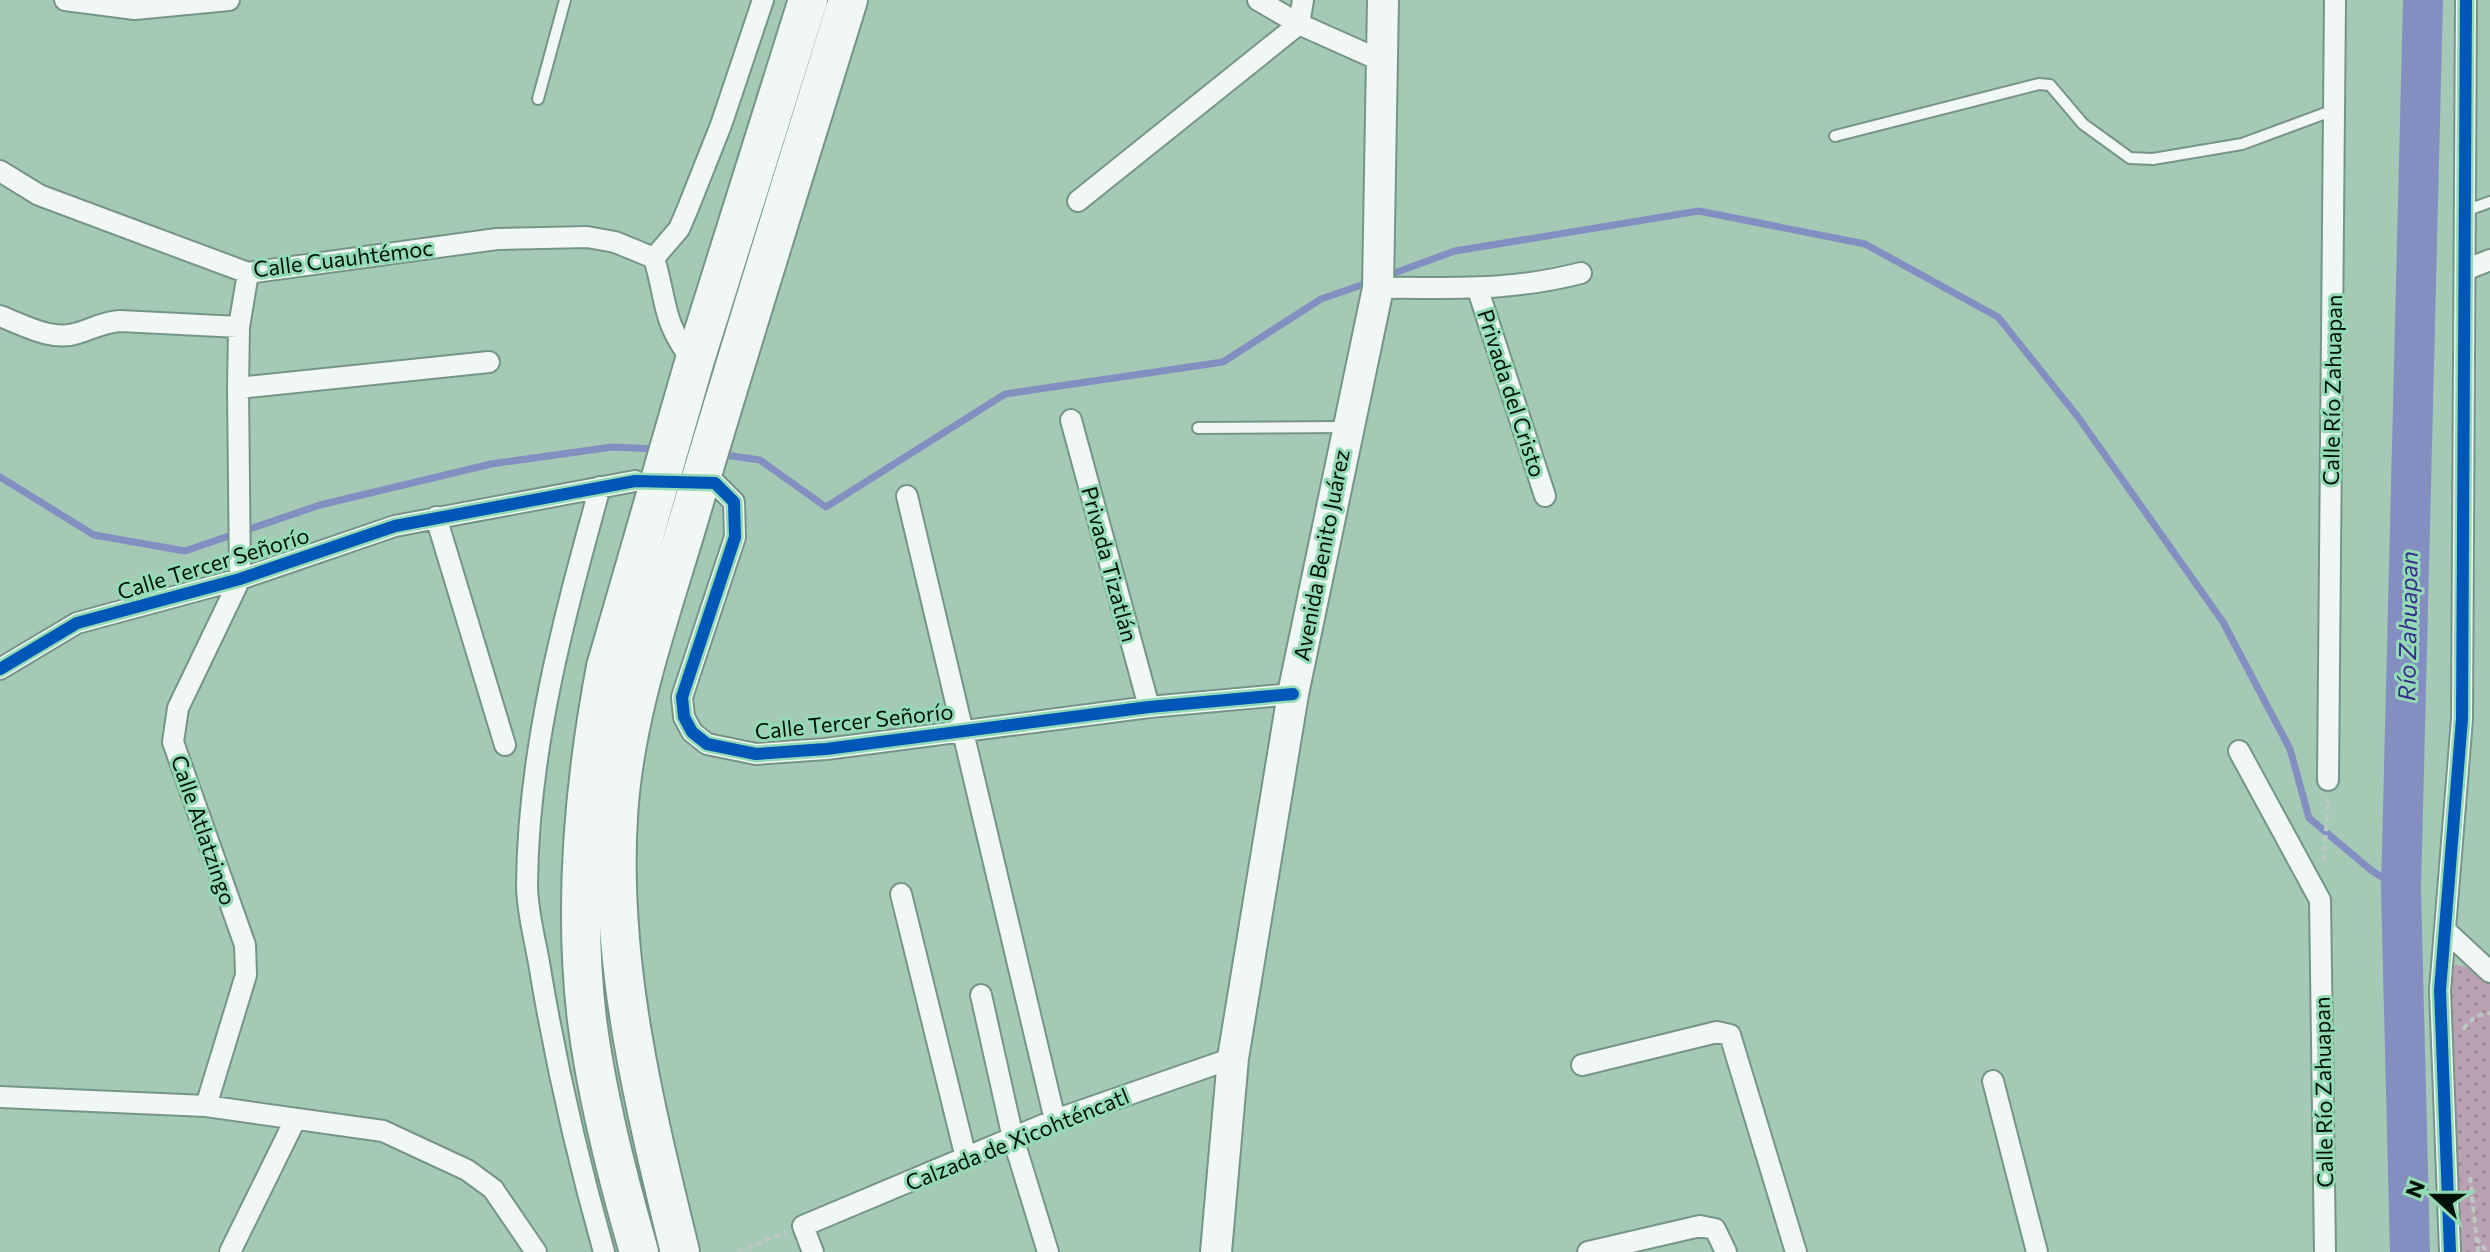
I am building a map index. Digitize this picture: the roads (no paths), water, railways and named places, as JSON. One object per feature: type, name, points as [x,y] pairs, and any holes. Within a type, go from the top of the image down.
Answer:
[{"type":"highway","points":[[639,1252],[616,1173],[587,1019],[583,820],[606,667],[694,363],[808,0]]},
{"type":"highway","points":[[680,1252],[627,1015],[618,915],[618,816],[632,714],[729,382],[848,0]]},
{"type":"main road","name":"Avenida Benito Juárez","points":[[1216,1252],[1233,1058],[1293,694],[1378,288],[1383,0]]},
{"type":"street","points":[[65,0],[135,9],[229,0]]},
{"type":"street","points":[[694,363],[676,339],[664,310],[654,258],[679,229],[688,208],[721,125],[763,0]]},
{"type":"street","points":[[1258,0],[1299,24],[1384,62]]},
{"type":"street","points":[[1078,201],[1299,24],[1303,0]]},
{"type":"street","name":"Calle Río Zahuapan","points":[[2328,780],[2335,0]]},
{"type":"street","points":[[2450,1252],[2440,1063],[2440,990],[2462,719],[2466,0]]},
{"type":"street","name":"Calle Cuauhtémoc","points":[[0,171],[39,195],[248,273],[497,239],[587,237],[615,242],[654,258]]},
{"type":"street","points":[[2465,270],[2490,260]]},
{"type":"street","name":"Calle Atlatzingo","points":[[206,1106],[246,975],[245,945],[173,742],[178,708],[240,579],[239,327],[248,273]]},
{"type":"street","name":"Privada del Cristo","points":[[1378,288],[1451,287],[1478,290],[1532,285],[1581,273]]},
{"type":"street","name":"Privada del Cristo","points":[[1478,290],[1545,496]]},
{"type":"street","points":[[0,316],[54,336],[77,334],[103,322],[120,321],[239,327]]},
{"type":"street","points":[[238,388],[489,362]]},
{"type":"street","name":"Privada Tizatlán","points":[[1071,420],[1149,707]]},
{"type":"street","name":"Calle Tercer Señorío","points":[[0,669],[77,623],[240,579],[395,526],[635,481]]},
{"type":"street","name":"Calle Tercer Señorío","points":[[715,483],[734,502],[737,517],[735,537],[682,697],[684,717],[692,732],[707,744],[756,754],[826,749],[1149,707],[1293,694]]},
{"type":"street","points":[[600,487],[553,659],[535,771],[527,888],[554,1048],[580,1168],[604,1252]]},
{"type":"street","points":[[907,496],[960,730],[1055,1120]]},
{"type":"street","points":[[436,517],[505,745]]},
{"type":"street","name":"Calle Río Zahuapan","points":[[2239,751],[2320,900],[2325,1252]]},
{"type":"street","points":[[901,894],[966,1158]]},
{"type":"street","points":[[2446,931],[2490,972]]},
{"type":"street","points":[[981,995],[1013,1138],[1048,1252]]},
{"type":"street","points":[[1582,1065],[1717,1032],[1730,1035],[1796,1252]]},
{"type":"street","name":"Calzada de Xicohténcatl","points":[[813,1252],[803,1226],[1055,1120],[1233,1058]]},
{"type":"street","points":[[1993,1081],[2037,1252]]},
{"type":"street","points":[[0,1097],[206,1106],[383,1131],[467,1170],[493,1189],[536,1252]]},
{"type":"street","points":[[230,1252],[295,1120]]},
{"type":"street","points":[[1588,1252],[1700,1226],[1715,1229],[1726,1252]]},
{"type":"lane","points":[[538,99],[565,0]]},
{"type":"lane","points":[[1835,136],[2039,84],[2050,85],[2083,124],[2130,158],[2153,159],[2242,144],[2334,110]]},
{"type":"lane","points":[[2465,211],[2490,202]]},
{"type":"lane","points":[[1198,428],[1347,427]]},
{"type":"waterway","name":"Río Zahuapan","points":[[2410,1252],[2401,890],[2423,0]]},
{"type":"waterway","points":[[1386,276],[1455,251],[1699,211],[1865,244],[1998,317],[2078,417],[2223,622],[2290,749],[2309,818],[2371,870],[2401,890]]},
{"type":"waterway","points":[[718,454],[760,460],[826,507],[1005,394],[1223,362],[1321,299],[1370,282]]},
{"type":"waterway","points":[[0,477],[94,535],[185,551],[320,505],[491,464],[612,447],[658,449]]}]
